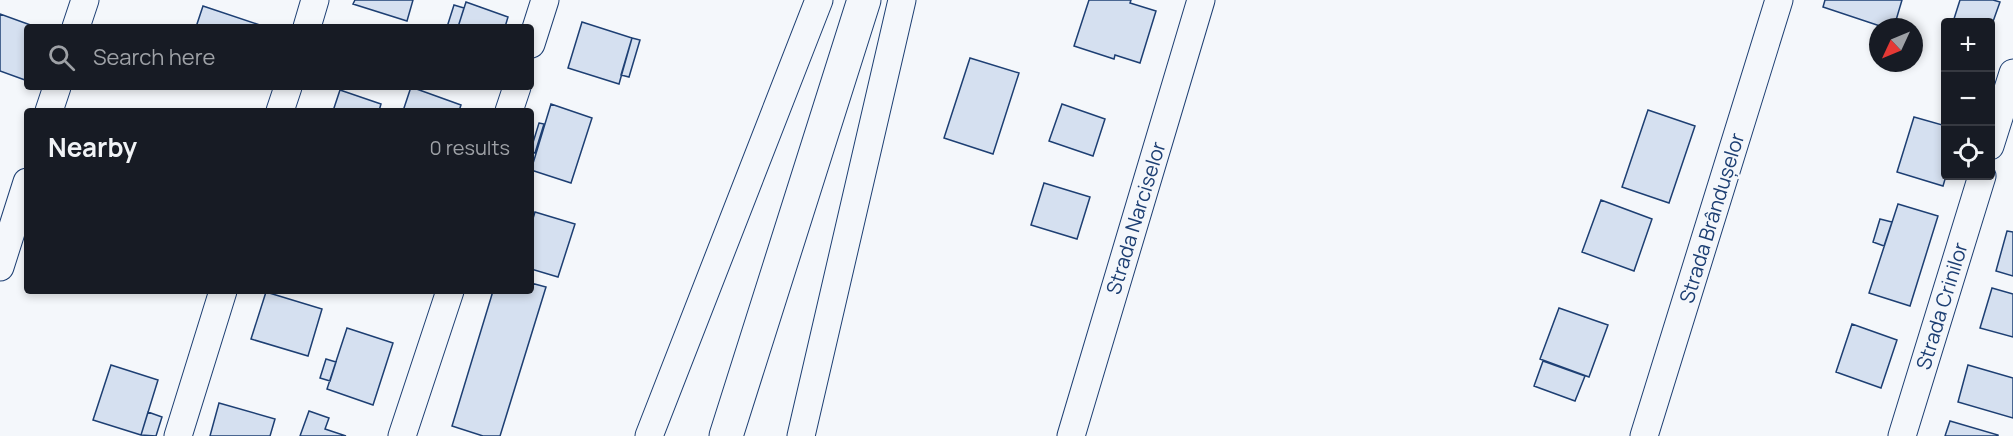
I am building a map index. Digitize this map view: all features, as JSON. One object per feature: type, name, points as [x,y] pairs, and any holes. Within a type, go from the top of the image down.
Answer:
[{"type":"main road","points":[[726,436],[864,0]]},
{"type":"street","points":[[77,24],[85,0]]},
{"type":"street","points":[[308,24],[315,0]]},
{"type":"street","points":[[534,35],[545,0]]},
{"type":"street","points":[[650,436],[819,0]]},
{"type":"street","points":[[801,436],[902,0]]},
{"type":"street","name":"Strada Narciselor","points":[[1071,436],[1201,0]]},
{"type":"street","name":"Strada Brândușelor","points":[[1644,436],[1779,0]]},
{"type":"street","points":[[1995,130],[2013,73]]},
{"type":"street","points":[[51,108],[56,90]]},
{"type":"street","points":[[281,108],[287,90]]},
{"type":"street","points":[[510,108],[516,90]]},
{"type":"street","name":"Strada Crinilor","points":[[1902,436],[1981,180]]},
{"type":"street","points":[[0,267],[24,191]]},
{"type":"street","points":[[178,436],[223,294]]},
{"type":"street","points":[[402,436],[449,294]]},
{"type":"building","points":[[355,0],[413,0],[407,21],[353,4]]},
{"type":"building","points":[[1089,0],[1131,0],[1130,3],[1156,11],[1140,63],[1115,55],[1114,59],[1074,46]]},
{"type":"building","points":[[1825,0],[1902,0],[1897,18],[1869,18],[1869,22],[1823,7]]},
{"type":"building","points":[[1960,0],[2000,2],[1994,18],[1954,18]]},
{"type":"building","points":[[466,2],[508,17],[506,24],[459,24]]},
{"type":"building","points":[[454,5],[464,8],[459,24],[448,24]]},
{"type":"building","points":[[203,6],[257,24],[197,24]]},
{"type":"building","points":[[0,14],[28,24],[24,24],[24,80],[0,71]]},
{"type":"building","points":[[582,22],[632,38],[619,84],[568,68]]},
{"type":"building","points":[[632,38],[640,40],[629,77],[621,75]]},
{"type":"building","points":[[970,58],[1019,73],[993,154],[944,138]]},
{"type":"building","points":[[340,90],[381,104],[380,108],[334,108]]},
{"type":"building","points":[[410,90],[419,90],[461,105],[460,108],[404,108]]},
{"type":"building","points":[[551,104],[592,118],[571,183],[534,171],[534,160]]},
{"type":"building","points":[[1062,104],[1105,119],[1093,156],[1049,141]]},
{"type":"building","points":[[1648,110],[1695,126],[1669,203],[1622,187]]},
{"type":"building","points":[[1914,117],[1941,125],[1941,180],[1945,180],[1943,186],[1897,172]]},
{"type":"building","points":[[539,123],[544,124],[535,153],[534,139]]},
{"type":"building","points":[[1044,183],[1090,197],[1077,239],[1031,225]]},
{"type":"building","points":[[1601,200],[1652,219],[1634,271],[1582,252]]},
{"type":"building","points":[[1898,204],[1938,216],[1910,306],[1869,293]]},
{"type":"building","points":[[535,212],[575,224],[558,277],[534,270]]},
{"type":"building","points":[[1880,219],[1892,222],[1884,246],[1873,242]]},
{"type":"building","points":[[2007,231],[2013,232],[2013,276],[1996,271]]},
{"type":"building","points":[[534,284],[546,287],[500,436],[483,436],[452,426],[492,294],[534,294]]},
{"type":"building","points":[[1992,288],[2013,294],[2013,337],[1980,328]]},
{"type":"building","points":[[265,294],[273,294],[322,309],[308,356],[251,339]]},
{"type":"building","points":[[1559,308],[1608,325],[1589,377],[1540,359]]},
{"type":"building","points":[[1852,324],[1897,340],[1881,388],[1836,372]]},
{"type":"building","points":[[347,328],[393,343],[373,405],[327,389]]},
{"type":"building","points":[[326,359],[336,362],[330,381],[320,378]]},
{"type":"building","points":[[1543,361],[1585,376],[1575,401],[1534,386]]},
{"type":"building","points":[[111,365],[158,380],[141,435],[93,420]]},
{"type":"building","points":[[1968,365],[2013,378],[2013,418],[1958,402]]},
{"type":"building","points":[[219,403],[275,419],[270,436],[210,436]]},
{"type":"building","points":[[309,411],[329,418],[325,429],[346,436],[300,436]]},
{"type":"building","points":[[148,412],[162,417],[156,436],[141,435]]},
{"type":"building","points":[[1950,421],[1998,435],[1998,436],[1945,436]]}]
